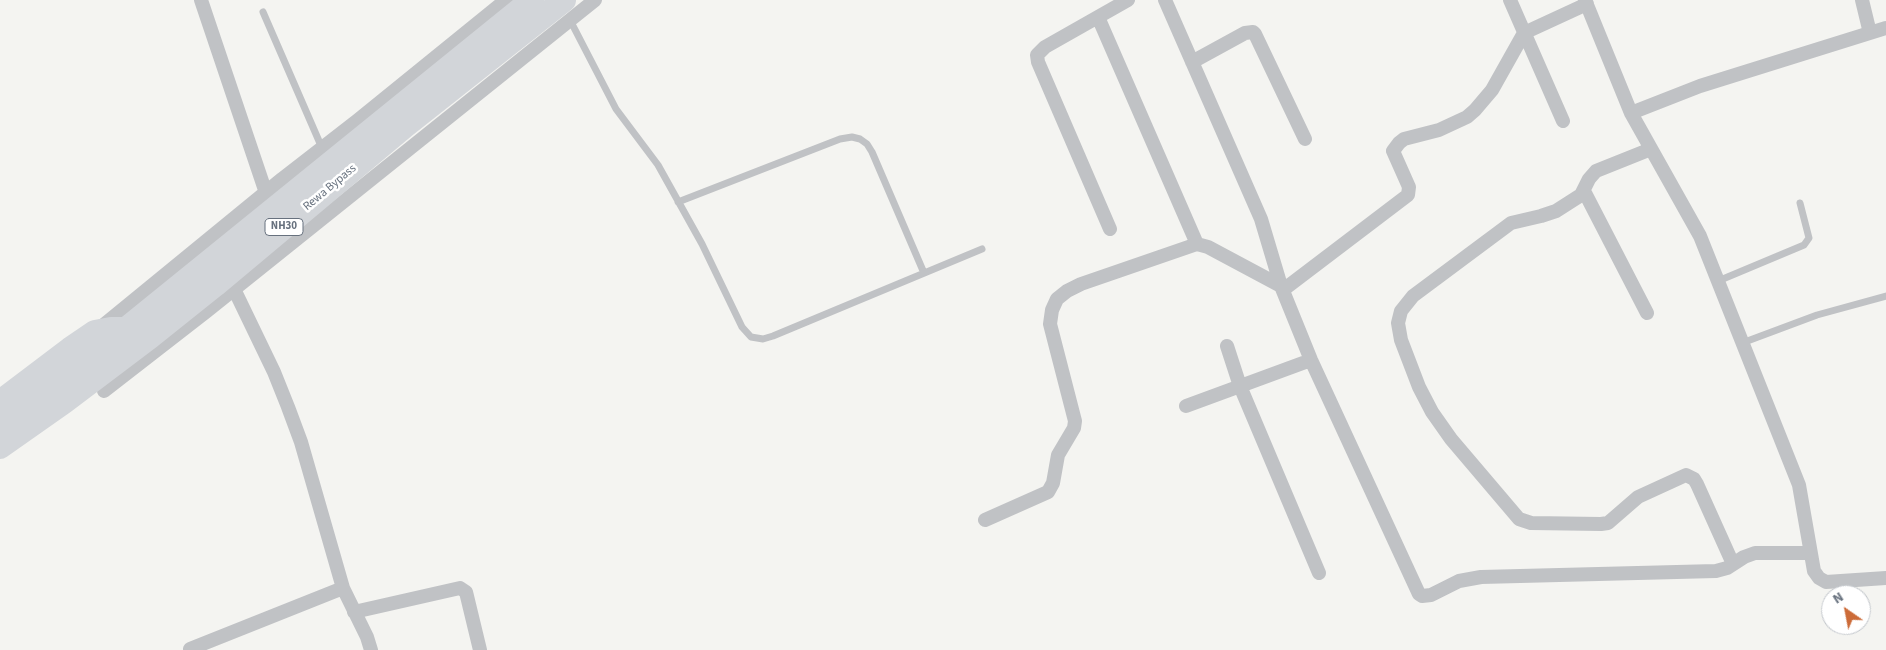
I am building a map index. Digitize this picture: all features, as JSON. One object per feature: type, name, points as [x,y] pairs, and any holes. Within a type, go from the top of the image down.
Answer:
[{"type":"highway","name":"Rewa Bypass","points":[[0,423],[126,329],[532,0]]},
{"type":"highway","name":"Rewa Bypass","points":[[0,446],[64,402],[150,336],[413,120],[567,10]]},
{"type":"highway","points":[[0,402],[96,332],[126,329]]},
{"type":"highway","points":[[0,465],[104,391],[127,367],[150,336]]},
{"type":"street","points":[[201,0],[266,193]]},
{"type":"street","points":[[96,332],[506,0]]},
{"type":"street","points":[[104,391],[234,289],[567,10],[595,0]]},
{"type":"street","points":[[1110,229],[1037,58],[1041,50],[1128,0]]},
{"type":"street","points":[[1165,0],[1261,219],[1282,288],[1311,360],[1416,591],[1422,596],[1431,595],[1459,581],[1476,577],[1716,571],[1722,570],[1755,553],[1810,553]]},
{"type":"street","points":[[1510,0],[1563,121]]},
{"type":"street","points":[[1862,0],[1870,33]]},
{"type":"street","points":[[1282,288],[1408,194],[1409,187],[1394,157],[1393,151],[1395,147],[1404,140],[1454,123],[1475,110],[1492,90],[1524,33],[1586,2],[1631,113],[1700,236],[1799,485],[1814,571],[1819,578],[1826,582],[1886,578]]},
{"type":"street","points":[[1098,17],[1197,244]]},
{"type":"street","points":[[1631,113],[1700,86],[1886,28]]},
{"type":"street","points":[[1192,62],[1245,33],[1253,32],[1256,34],[1305,139]]},
{"type":"street","points":[[1651,149],[1596,171],[1589,179],[1584,191],[1576,199],[1550,214],[1511,223],[1413,296],[1402,311],[1398,323],[1401,340],[1410,367],[1432,412],[1451,439],[1519,519],[1531,523],[1608,523],[1638,497],[1686,475],[1691,476],[1697,484],[1734,564]]},
{"type":"street","points":[[1584,191],[1647,312]]},
{"type":"street","points":[[985,520],[1048,492],[1053,483],[1058,455],[1074,428],[1074,416],[1050,324],[1052,310],[1058,299],[1067,291],[1081,284],[1197,244],[1208,247],[1282,288]]},
{"type":"street","points":[[234,289],[274,372],[294,424],[344,588],[371,650]]},
{"type":"street","points":[[1227,346],[1240,386],[1319,573]]},
{"type":"street","points":[[1186,406],[1311,360]]},
{"type":"street","points":[[190,649],[344,588]]},
{"type":"street","points":[[354,612],[460,588],[466,592],[480,650]]},
{"type":"lane","points":[[567,10],[616,109],[658,165],[702,244],[746,334],[756,339],[773,336],[982,249]]},
{"type":"lane","points":[[263,12],[322,148]]},
{"type":"lane","points":[[678,202],[840,138],[852,137],[860,139],[867,144],[872,152],[924,273]]},
{"type":"lane","points":[[1718,281],[1804,246],[1809,238],[1800,204]]},
{"type":"lane","points":[[1742,343],[1817,315],[1886,296]]}]
